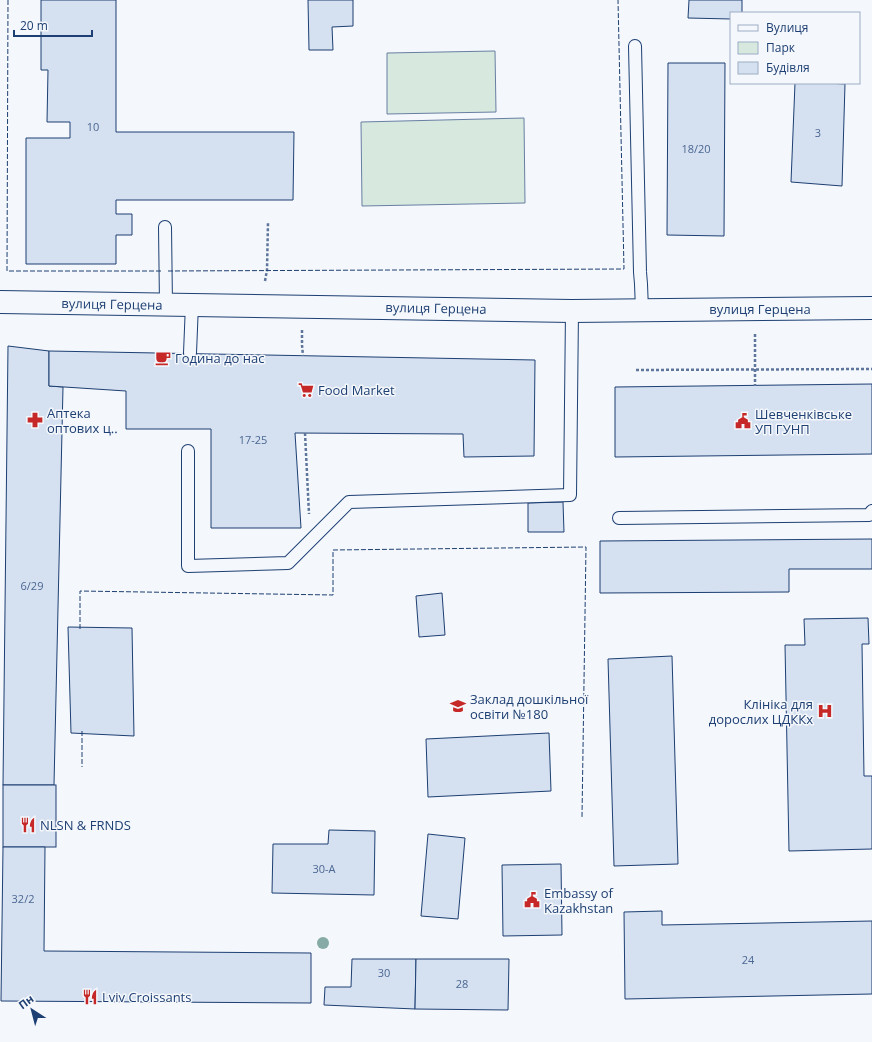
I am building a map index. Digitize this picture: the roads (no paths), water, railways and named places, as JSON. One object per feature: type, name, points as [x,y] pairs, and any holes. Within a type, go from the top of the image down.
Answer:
[{"type":"street","name":"вулиця Герцена","points":[[0,302],[572,311],[872,308]]},
{"type":"lane","points":[[635,46],[642,310]]},
{"type":"lane","points":[[165,227],[166,305]]},
{"type":"lane","points":[[190,353],[192,304]]},
{"type":"lane","points":[[188,451],[188,566],[288,562],[350,502],[570,495],[572,311]]},
{"type":"lane","points":[[620,518],[869,514],[872,511]]},
{"type":"place","name":"Година до нас","points":[[163,358]]},
{"type":"place","name":"Food Market","points":[[306,390]]},
{"type":"place","name":"Аптека оптових ц‥","points":[[35,420]]},
{"type":"place","name":"Шевченківське УП ГУНП","points":[[743,421]]},
{"type":"place","name":"Заклад дошкільної освіти №180","points":[[458,706]]},
{"type":"place","name":"Клініка для дорослих ЦДККх","points":[[825,711]]},
{"type":"place","name":"NLSN & FRNDS","points":[[28,825]]},
{"type":"place","name":"Embassy of Kazakhstan","points":[[532,900]]},
{"type":"place","name":"Lviv Croissants","points":[[90,997]]}]
